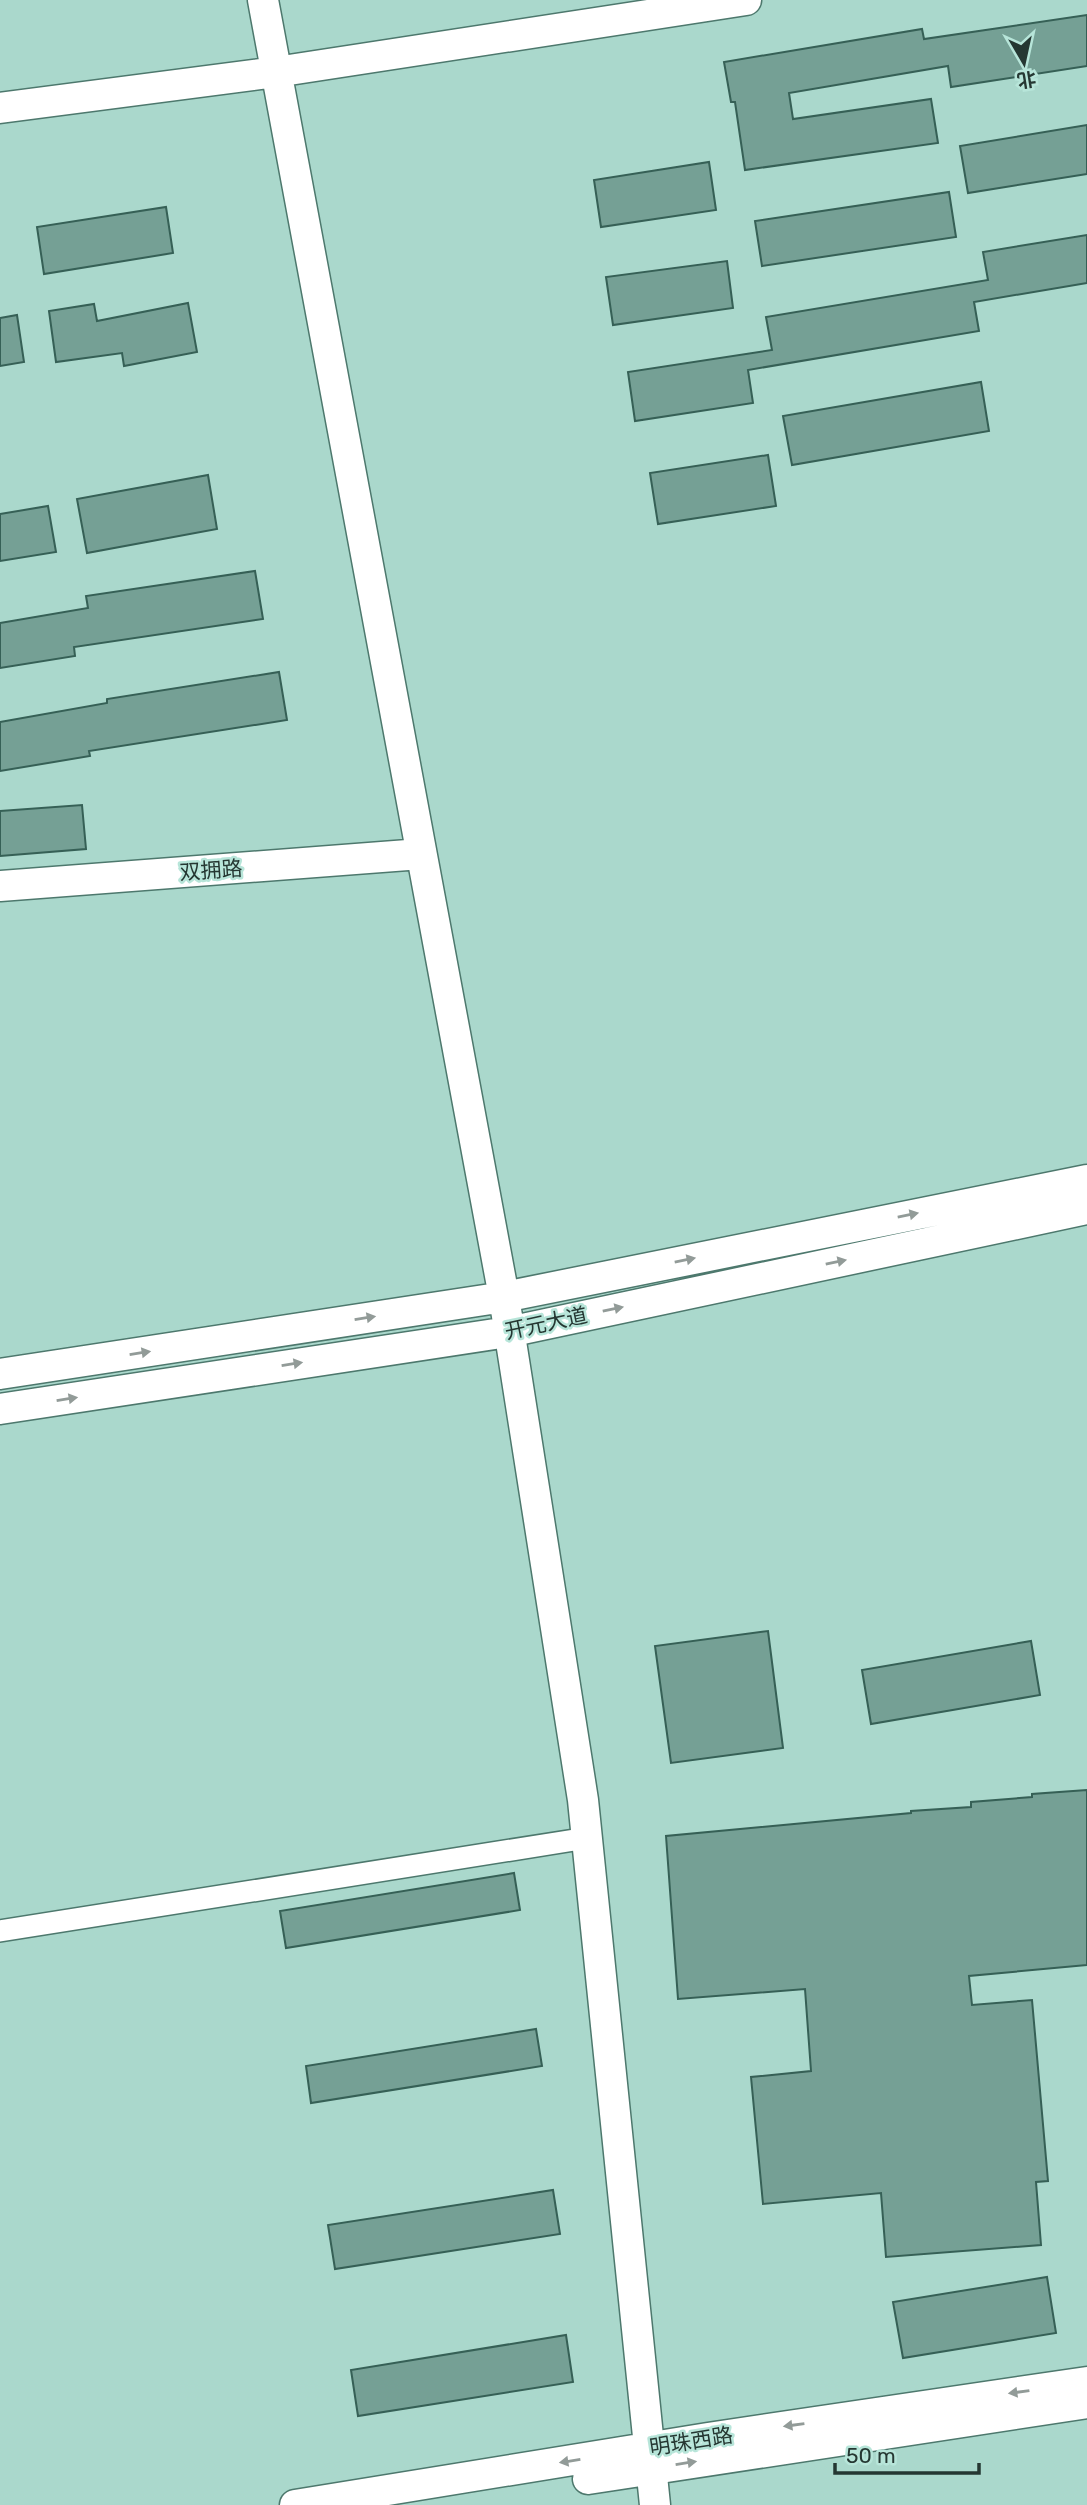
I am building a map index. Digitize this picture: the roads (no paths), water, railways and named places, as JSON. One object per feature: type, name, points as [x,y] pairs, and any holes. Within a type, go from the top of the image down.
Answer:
[{"type":"main road","points":[[263,0],[504,1297],[583,1800],[655,2505]]},
{"type":"main road","points":[[0,108],[276,72],[746,0]]},
{"type":"main road","name":"双拥路","points":[[0,886],[421,854]]},
{"type":"main road","name":"开元大道","points":[[0,1374],[504,1297],[1087,1180]]},
{"type":"main road","name":"开元大道","points":[[0,1409],[508,1332],[1087,1209]]},
{"type":"main road","name":"明珠西路","points":[[425,2505],[651,2458],[1087,2382]]},
{"type":"main road","name":"明珠西路","points":[[295,2505],[1087,2403]]},
{"type":"street","points":[[0,1931],[587,1838]]}]
